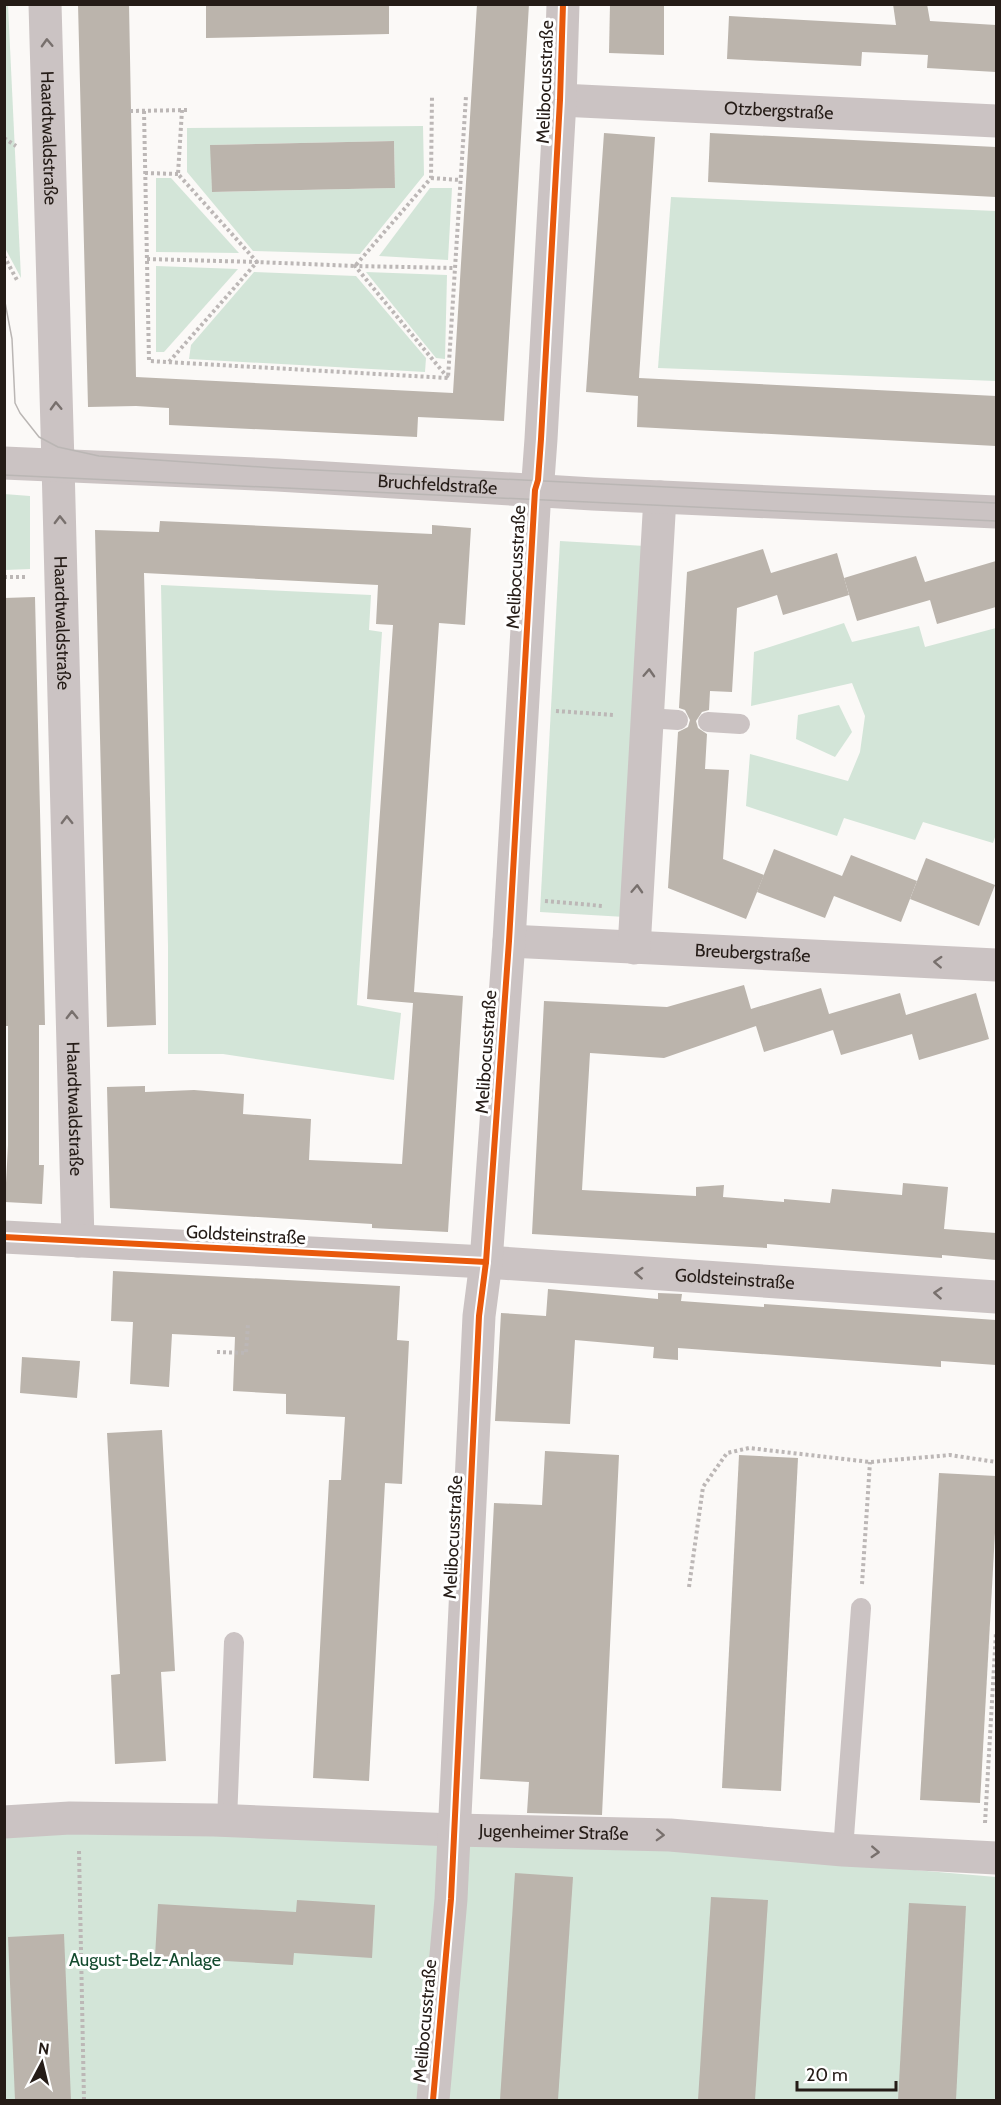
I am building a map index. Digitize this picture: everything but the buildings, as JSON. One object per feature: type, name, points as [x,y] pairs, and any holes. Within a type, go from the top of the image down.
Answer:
[{"type":"street","name":"Haardtwaldstraße","points":[[45,4],[78,1241]]},
{"type":"street","name":"Melibocusstraße","points":[[433,2100],[451,1899],[479,1316],[486,1262],[509,941],[535,490],[538,480],[541,439],[560,100],[563,4]]},
{"type":"street","name":"Otzbergstraße","points":[[560,100],[996,121]]},
{"type":"street","name":"Bruchfeldstraße","points":[[4,463],[996,512]]},
{"type":"street","points":[[634,948],[663,719],[660,497]]},
{"type":"street","name":"Breubergstraße","points":[[509,941],[996,965]]},
{"type":"street","name":"Goldsteinstraße","points":[[4,1237],[486,1262],[996,1297]]},
{"type":"street","name":"Jugenheimer Straße","points":[[4,1822],[70,1818],[227,1821],[454,1830],[670,1835],[843,1850],[990,1858]]},
{"type":"lane","points":[[708,722],[740,724]]},
{"type":"lane","points":[[843,1850],[861,1608]]},
{"type":"lane","points":[[227,1821],[234,1642]]},
{"type":"path","points":[[448,378],[466,96]]},
{"type":"path","points":[[355,266],[431,178],[432,97]]},
{"type":"path","points":[[182,110],[178,174],[256,262]]},
{"type":"path","points":[[130,111],[189,110]]},
{"type":"path","points":[[144,111],[149,361],[448,378]]},
{"type":"path","points":[[4,138],[19,148]]},
{"type":"path","points":[[145,173],[178,174]]},
{"type":"path","points":[[431,178],[460,180]]},
{"type":"path","points":[[4,256],[19,284]]},
{"type":"path","points":[[147,259],[455,268]]},
{"type":"path","points":[[168,363],[256,262]]},
{"type":"path","points":[[355,266],[448,378]]},
{"type":"path","points":[[4,577],[28,577]]},
{"type":"path","points":[[522,709],[663,719]]},
{"type":"path","points":[[545,901],[611,906]]},
{"type":"path","points":[[217,1352],[246,1353],[248,1324]]},
{"type":"path","points":[[689,1587],[703,1487],[727,1452],[749,1448],[870,1462],[950,1455],[996,1462]]},
{"type":"path","points":[[861,1608],[870,1462]]},
{"type":"path","points":[[990,1858],[996,1632]]},
{"type":"path","points":[[79,1847],[84,2100]]},
{"type":"green space","points":[[4,5],[8,5],[21,278],[5,248]]},
{"type":"green space","points":[[423,126],[424,175],[360,254],[253,251],[187,172],[187,128]],"holes":[[[394,141],[395,188],[212,192],[211,145]]]},
{"type":"green space","points":[[156,178],[171,178],[239,253],[156,252]]},
{"type":"green space","points":[[430,188],[452,188],[448,260],[379,256]]},
{"type":"green space","points":[[671,197],[996,211],[996,381],[658,368]]},
{"type":"green space","points":[[156,266],[238,269],[164,352],[156,352]]},
{"type":"green space","points":[[254,272],[356,276],[426,358],[425,372],[189,359],[191,345]]},
{"type":"green space","points":[[366,272],[447,275],[445,359],[436,358]]},
{"type":"green space","points":[[4,494],[30,496],[30,569],[5,570]]},
{"type":"green space","points":[[560,541],[645,546],[625,917],[540,912]]},
{"type":"green space","points":[[161,585],[371,595],[369,630],[382,632],[357,1005],[401,1013],[394,1080],[223,1054],[168,1054]]},
{"type":"green space","points":[[844,623],[852,642],[919,626],[925,647],[996,628],[996,834],[993,843],[923,822],[915,840],[844,818],[837,836],[746,806],[750,754],[848,781],[860,752],[865,716],[852,683],[751,706],[754,652]]},
{"type":"green space","points":[[839,705],[852,732],[835,757],[796,739],[798,715]]},
{"type":"green space","name":"August-Belz-Anlage","points":[[5,1828],[454,1830],[996,1877],[996,2100],[5,2100]]},
{"type":"tram line","points":[[4,297],[12,339],[15,403],[20,413],[39,437],[58,447],[99,456],[275,468],[996,503]]},
{"type":"tram line","points":[[4,475],[996,521]]},
{"type":"cycle path","points":[[433,2100],[451,1899],[479,1316],[486,1262],[509,941],[535,490],[538,480],[541,439],[560,100],[563,4]]},
{"type":"cycle path","points":[[4,1237],[486,1262]]}]
